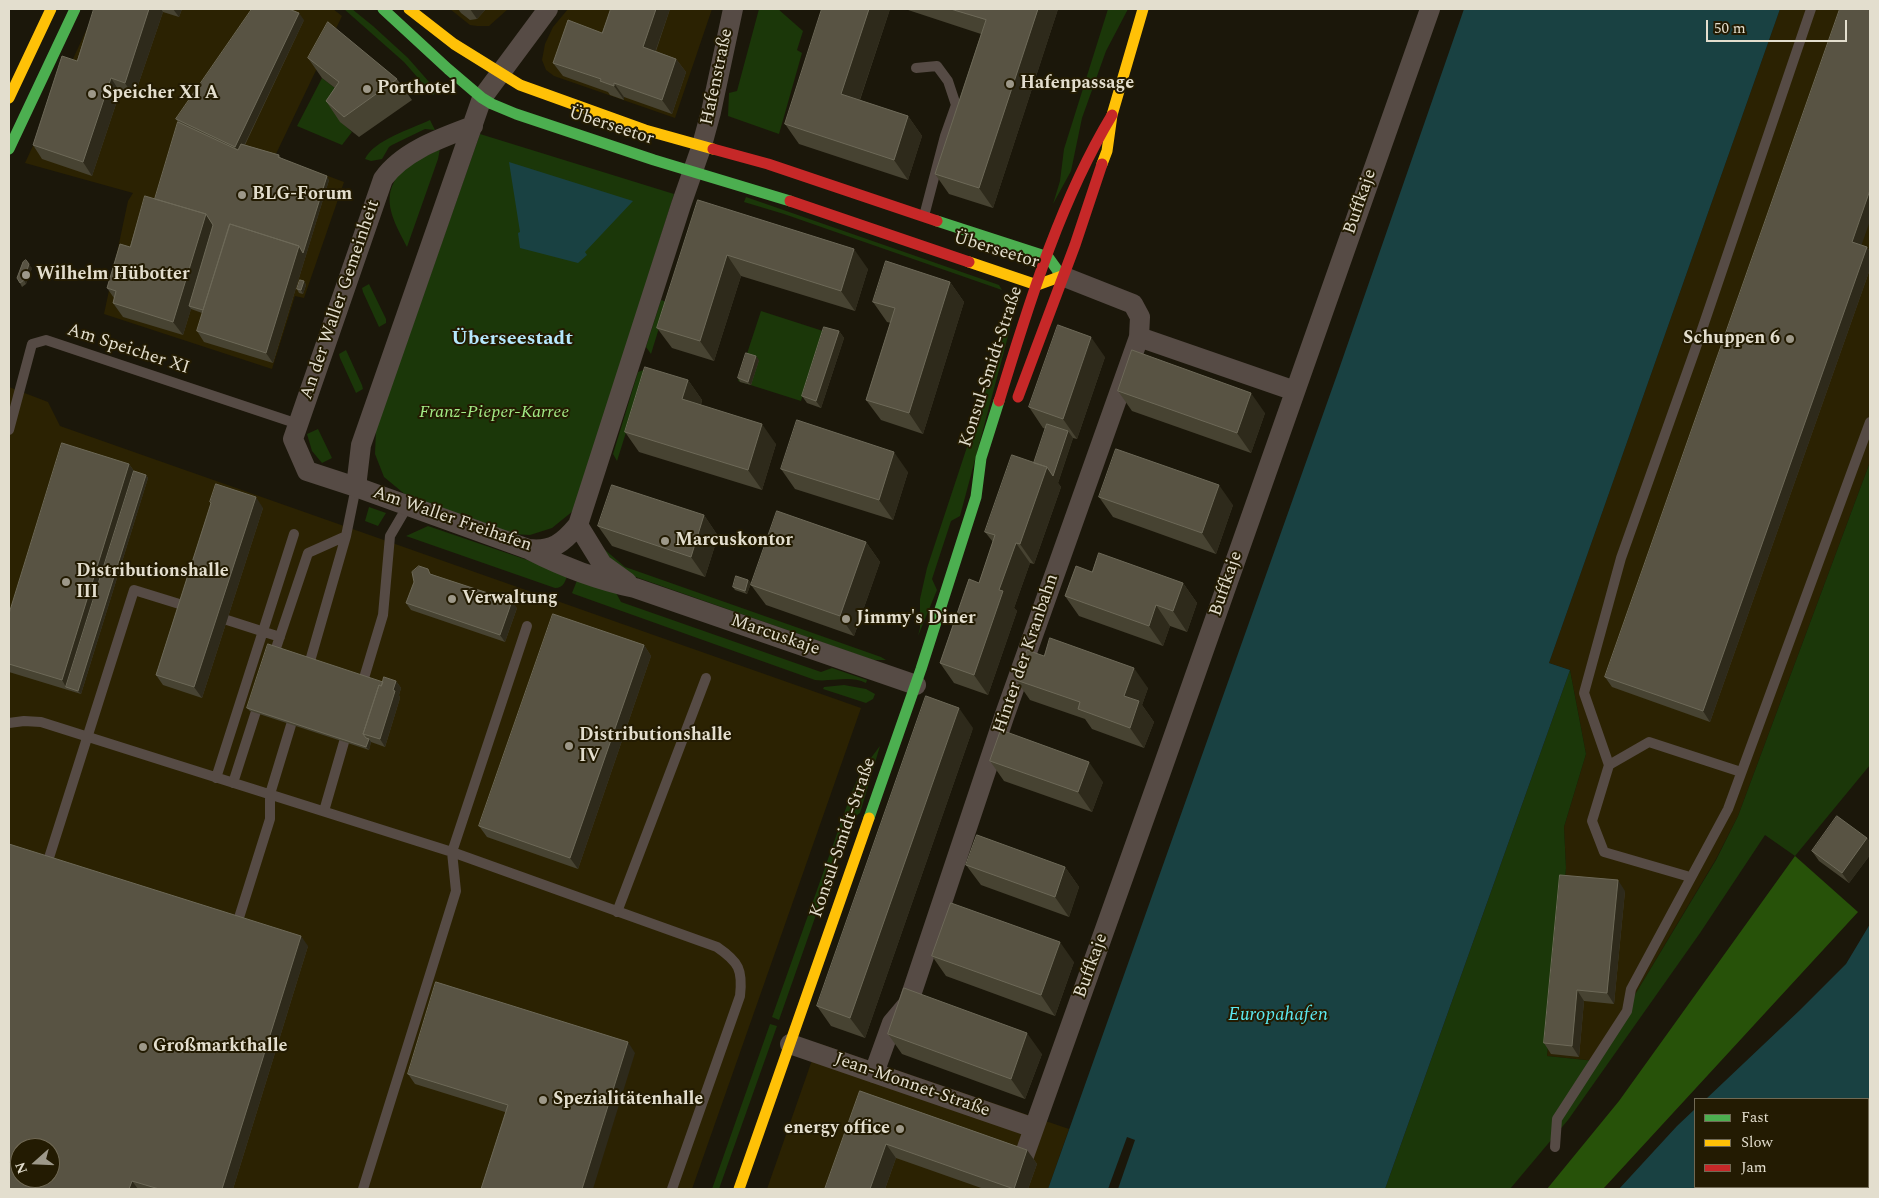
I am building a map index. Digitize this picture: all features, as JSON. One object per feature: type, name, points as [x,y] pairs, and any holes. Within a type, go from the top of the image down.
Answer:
[{"type":"street","points":[[9,98],[51,9]]},
{"type":"street","points":[[9,149],[75,9]]},
{"type":"street","name":"Überseetor","points":[[383,9],[482,98],[516,114],[772,195],[1037,285],[1062,276],[1048,257],[768,164],[645,130],[520,85],[454,44],[409,9]]},
{"type":"street","points":[[501,74],[548,9]]},
{"type":"street","name":"Hafenstraße","points":[[702,145],[712,112],[732,9]]},
{"type":"street","name":"Konsul-Smidt-Straße","points":[[1016,404],[1075,245],[1107,151],[1112,115],[1143,9]]},
{"type":"street","name":"Buffkaje","points":[[1023,1159],[1430,9]]},
{"type":"street","name":"Am Waller Freihafen","points":[[501,74],[482,98],[361,444],[356,487],[528,549],[541,551],[554,547],[566,540],[578,525],[702,145]]},
{"type":"street","name":"Konsul-Smidt-Straße","points":[[976,497],[981,458],[1028,306],[1066,208],[1094,145],[1112,115]]},
{"type":"street","name":"An der Waller Gemeinheit","points":[[356,487],[307,471],[292,439],[383,179],[390,169],[403,158],[473,126]]},
{"type":"street","name":"Hinter der Kranbahn","points":[[874,1074],[892,1022],[908,1004],[1004,717],[1139,337],[1140,317],[1133,304],[1062,276]]},
{"type":"street","points":[[1139,337],[1295,391]]},
{"type":"street","name":"Konsul-Smidt-Straße","points":[[739,1189],[916,685],[976,497],[992,465]]},
{"type":"street","name":"Marcuskaje","points":[[578,525],[602,564],[635,588]]},
{"type":"street","name":"Marcuskaje","points":[[528,549],[557,564],[610,582],[635,588],[916,685]]},
{"type":"street","name":"Jean-Monnet-Straße","points":[[790,1044],[1034,1128]]},
{"type":"lane","points":[[1690,877],[1604,852],[1592,821],[1609,766],[1584,693],[1621,558],[1695,350],[1811,9]]},
{"type":"lane","points":[[916,68],[937,66],[948,81],[956,105],[945,136],[924,216]]},
{"type":"lane","name":"Am Speicher XI","points":[[9,430],[32,344],[46,340],[298,424]]},
{"type":"lane","points":[[1555,1147],[1557,1119],[1627,1011],[1631,989],[1728,808],[1870,422]]},
{"type":"lane","points":[[310,661],[346,536],[356,487]]},
{"type":"lane","points":[[364,678],[383,615],[390,536],[408,506]]},
{"type":"lane","points":[[216,778],[294,534]]},
{"type":"lane","points":[[268,673],[308,553],[346,536]]},
{"type":"lane","points":[[47,864],[134,590],[188,607]]},
{"type":"lane","points":[[227,620],[280,636]]},
{"type":"lane","points":[[364,1189],[456,891],[452,852],[527,626]]},
{"type":"lane","points":[[617,912],[706,678]]},
{"type":"lane","points":[[233,783],[262,692]]},
{"type":"lane","points":[[9,723],[24,721],[41,722],[324,811],[452,852],[717,947],[731,957],[738,967],[742,979],[740,996],[672,1189]]},
{"type":"lane","points":[[237,924],[270,819],[270,794],[291,725]]},
{"type":"lane","points":[[324,811],[344,742]]},
{"type":"lane","points":[[1609,766],[1649,742],[1741,772]]},
{"type":"shaded area","points":[[96,9],[333,9],[342,16],[275,156],[344,182],[304,298],[295,296],[272,369],[104,314],[128,201],[133,193],[25,163]]},
{"type":"shaded area","points":[[450,9],[508,9],[489,26],[477,26],[470,25]]},
{"type":"shaded area","points":[[568,9],[712,9],[675,118],[554,76],[546,70],[542,60],[545,44],[553,27]]},
{"type":"shaded area","points":[[1780,9],[1870,9],[1870,462],[1738,816],[1716,859],[1595,1061],[1547,1056],[1566,868],[1564,827],[1586,754],[1570,670],[1549,663]]},
{"type":"shaded area","points":[[9,387],[48,402],[60,426],[861,708],[692,1189],[9,1189]]},
{"type":"shaded area","points":[[818,1043],[1069,1129],[1048,1189],[767,1189]]},
{"type":"green space","points":[[344,9],[352,9],[373,26],[408,58],[437,91],[433,95],[404,62]]},
{"type":"green space","points":[[759,9],[778,9],[803,31],[797,50],[802,53],[779,134],[728,116],[729,93],[737,91]]},
{"type":"green space","points":[[1108,9],[1128,9],[1106,51],[1082,118],[1071,171],[1053,204],[1060,181],[1064,149]]},
{"type":"green space","points":[[322,78],[353,102],[340,121],[352,132],[342,145],[297,126]]},
{"type":"green space","points":[[430,120],[435,130],[425,129],[392,145],[382,159],[371,161],[365,159],[376,146],[403,131]]},
{"type":"green space","name":"Franz-Pieper-Karree","points":[[480,134],[674,194],[582,489],[573,511],[552,528],[530,535],[513,534],[407,496],[384,477],[375,454],[376,429]]},
{"type":"green space","points":[[440,149],[407,247],[392,215],[390,207],[391,190],[397,175],[403,168]]},
{"type":"green space","points":[[746,197],[999,285],[1002,290],[784,214],[744,202]]},
{"type":"green space","points":[[369,284],[386,319],[386,323],[379,327],[362,288]]},
{"type":"green space","points":[[661,300],[667,302],[651,354],[646,347]]},
{"type":"green space","points":[[761,311],[823,331],[801,401],[738,381]]},
{"type":"green space","points":[[1008,323],[1011,325],[960,516],[951,521],[932,579],[937,590],[918,636],[920,628],[920,599],[927,568]]},
{"type":"green space","points":[[346,350],[363,389],[356,393],[339,354]]},
{"type":"green space","points":[[646,369],[617,461],[613,454],[638,372]]},
{"type":"green space","points":[[318,429],[332,458],[322,463],[312,451],[307,434]]},
{"type":"green space","points":[[1870,462],[1870,765],[1795,856],[1765,835],[1700,933],[1568,1120],[1510,1189],[1385,1189],[1570,670],[1586,754],[1564,827],[1566,868],[1547,1056],[1595,1061],[1716,860],[1738,816]]},
{"type":"green space","points":[[369,507],[386,513],[378,526],[365,521]]},
{"type":"green space","points":[[428,526],[568,574],[565,582],[558,588],[555,588],[406,536]]},
{"type":"green space","points":[[604,549],[625,567],[886,660],[873,660],[630,575],[614,565]]},
{"type":"green space","points":[[578,578],[615,591],[621,602],[821,672],[832,668],[867,680],[866,683],[854,679],[815,680],[574,594],[572,593]]},
{"type":"green space","points":[[844,685],[866,689],[875,694],[873,699],[866,703],[823,689],[824,687]]},
{"type":"green space","points":[[880,746],[860,813],[849,821],[779,1020],[772,1017],[851,794],[861,771]]},
{"type":"green space","points":[[1795,856],[1858,912],[1603,1189],[1547,1189],[1619,1101]]},
{"type":"green space","points":[[770,1024],[777,1026],[719,1189],[712,1189]]},
{"type":"water","name":"Europahafen","points":[[1464,9],[1780,9],[1549,663],[1570,670],[1385,1189],[1048,1189],[1338,372]]},
{"type":"water","points":[[509,162],[633,201],[585,252],[587,255],[578,263],[520,248],[518,233],[520,232]]},
{"type":"water","points":[[1870,924],[1870,1189],[1619,1189],[1694,1110],[1694,1188],[1869,1188],[1869,1098],[1707,1098],[1846,964]]},
{"type":"pier","points":[[1127,1137],[1135,1140],[1118,1189],[1108,1189]]},
{"type":"building","name":"Speicher XI A","points":[[94,9],[149,9],[125,83],[111,78],[83,162],[33,145],[62,56],[77,61]]},
{"type":"building","points":[[252,9],[289,9],[299,13],[235,147],[176,119]]},
{"type":"building","points":[[611,9],[656,9],[643,47],[676,59],[662,100],[614,83],[614,86],[600,81],[601,79],[553,63],[568,20],[602,33]]},
{"type":"building","points":[[822,9],[869,9],[841,94],[908,116],[894,160],[785,124]]},
{"type":"building","points":[[951,9],[1038,9],[979,188],[935,174],[986,20]]},
{"type":"building","name":"Schuppen 6","points":[[1840,9],[1870,9],[1870,190],[1852,242],[1867,247],[1703,711],[1605,677]]},
{"type":"building","points":[[328,22],[397,79],[344,117],[326,101],[339,82],[308,58]]},
{"type":"building","name":"BLG-Forum","points":[[178,122],[238,150],[241,144],[279,155],[278,157],[327,176],[303,253],[299,246],[230,224],[203,310],[189,306],[213,225],[206,214],[155,199]]},
{"type":"building","points":[[145,196],[206,214],[173,322],[113,303],[116,291],[107,288],[120,244],[130,247]]},
{"type":"building","points":[[698,200],[854,249],[841,291],[727,255],[700,341],[657,328]]},
{"type":"building","points":[[230,224],[299,246],[266,353],[197,331]]},
{"type":"building","points":[[26,260],[29,264],[24,280],[20,283],[17,278],[23,262]]},
{"type":"building","points":[[886,261],[950,282],[909,413],[866,400],[895,308],[873,302]]},
{"type":"building","points":[[300,280],[304,281],[301,290],[297,289]]},
{"type":"building","points":[[1058,325],[1091,337],[1063,419],[1029,407]]},
{"type":"building","points":[[824,327],[839,331],[816,401],[802,396]]},
{"type":"building","points":[[1132,350],[1251,393],[1237,433],[1118,391]]},
{"type":"building","points":[[746,353],[756,356],[748,382],[738,378]]},
{"type":"building","points":[[645,367],[688,380],[682,399],[762,424],[748,470],[625,432]]},
{"type":"building","points":[[797,420],[894,452],[879,500],[781,469]]},
{"type":"building","points":[[1047,424],[1068,431],[1053,476],[1047,467],[1034,463]]},
{"type":"building","name":"Distributionshalle III","points":[[62,443],[129,464],[62,680],[9,664],[9,614]]},
{"type":"building","points":[[1116,449],[1219,485],[1202,533],[1099,497]]},
{"type":"building","points":[[1012,455],[1047,467],[1020,544],[1016,543],[999,590],[1003,591],[974,675],[940,663],[969,579],[979,583],[995,535],[985,532]]},
{"type":"building","points":[[134,471],[146,475],[78,691],[66,687]]},
{"type":"building","points":[[216,484],[256,497],[194,687],[156,675]]},
{"type":"building","points":[[612,485],[704,515],[691,557],[598,526]]},
{"type":"building","points":[[777,511],[866,542],[840,616],[751,585]]},
{"type":"building","points":[[1099,553],[1183,583],[1173,611],[1156,605],[1149,626],[1065,596],[1076,566],[1092,572]]},
{"type":"building","name":"Verwaltung","points":[[419,566],[428,569],[430,574],[512,601],[500,635],[406,603],[414,582],[412,572]]},
{"type":"building","points":[[736,576],[748,580],[745,591],[733,587]]},
{"type":"building","name":"Distributionshalle IV","points":[[553,614],[644,645],[570,858],[479,826]]},
{"type":"building","points":[[1050,638],[1134,668],[1124,696],[1139,701],[1130,728],[1078,709],[1080,702],[1016,680],[1027,650],[1044,656]]},
{"type":"building","points":[[268,644],[383,682],[381,686],[379,685],[363,734],[369,739],[366,747],[247,708]]},
{"type":"building","points":[[384,677],[396,681],[393,690],[395,691],[380,739],[363,734],[379,685],[381,686]]},
{"type":"building","points":[[926,696],[959,708],[850,1018],[817,1006]]},
{"type":"building","points":[[1001,730],[1089,762],[1078,792],[990,761]]},
{"type":"building","points":[[1837,816],[1867,838],[1842,873],[1812,851]]},
{"type":"building","points":[[977,835],[1065,867],[1055,897],[966,865]]},
{"type":"building","name":"Großmarkthalle","points":[[9,844],[301,936],[222,1189],[159,1189],[132,1181],[129,1189],[9,1189]]},
{"type":"building","points":[[1560,875],[1618,880],[1607,993],[1577,990],[1572,1046],[1544,1043]]},
{"type":"building","points":[[951,903],[1060,942],[1041,995],[932,956]]},
{"type":"building","name":"Spezialitätenhalle","points":[[436,982],[628,1042],[582,1189],[481,1189],[508,1105],[408,1074]]},
{"type":"building","points":[[904,988],[1027,1033],[1011,1079],[888,1034]]},
{"type":"building","name":"energy office","points":[[860,1091],[1027,1150],[1014,1189],[886,1144],[870,1189],[825,1189]]},
{"type":"traffic: fast","points":[[9,149],[75,9]]},
{"type":"traffic: fast","points":[[383,9],[448,69],[482,98],[492,104],[516,114],[654,160],[790,201]]},
{"type":"traffic: fast","points":[[937,221],[1048,257],[1058,271]]},
{"type":"traffic: fast","points":[[869,818],[921,669],[976,497],[981,458],[999,401]]},
{"type":"traffic: slow","points":[[9,98],[51,9]]},
{"type":"traffic: slow","points":[[409,9],[454,44],[520,85],[645,130],[713,149]]},
{"type":"traffic: slow","points":[[1102,164],[1107,151],[1112,115],[1143,9]]},
{"type":"traffic: slow","points":[[969,262],[1037,285],[1062,276]]},
{"type":"traffic: slow","points":[[739,1189],[869,818]]},
{"type":"traffic: jam","points":[[999,401],[1034,291],[1061,219],[1076,183],[1112,115]]},
{"type":"traffic: jam","points":[[713,149],[768,164],[937,221]]},
{"type":"traffic: jam","points":[[1018,397],[1075,245],[1102,164]]},
{"type":"traffic: jam","points":[[790,201],[969,262]]},
{"type":"place","name":"Hafenpassage","points":[[1010,84]]},
{"type":"place","name":"Porthotel","points":[[367,89]]},
{"type":"place","name":"Speicher XI A","points":[[92,94]]},
{"type":"place","name":"BLG-Forum","points":[[242,195]]},
{"type":"place","name":"Wilhelm Hübotter","points":[[26,275]]},
{"type":"place","name":"Schuppen 6","points":[[1790,339]]},
{"type":"place","name":"Marcuskontor","points":[[665,541]]},
{"type":"place","name":"Distributionshalle III","points":[[66,582]]},
{"type":"place","name":"Verwaltung","points":[[452,599]]},
{"type":"place","name":"Jimmy's Diner","points":[[846,619]]},
{"type":"place","name":"Distributionshalle IV","points":[[569,746]]},
{"type":"place","name":"Großmarkthalle","points":[[143,1047]]},
{"type":"place","name":"Spezialitätenhalle","points":[[543,1100]]},
{"type":"place","name":"energy office","points":[[900,1129]]},
{"type":"district","name":"Überseestadt","points":[[512,340]]}]
